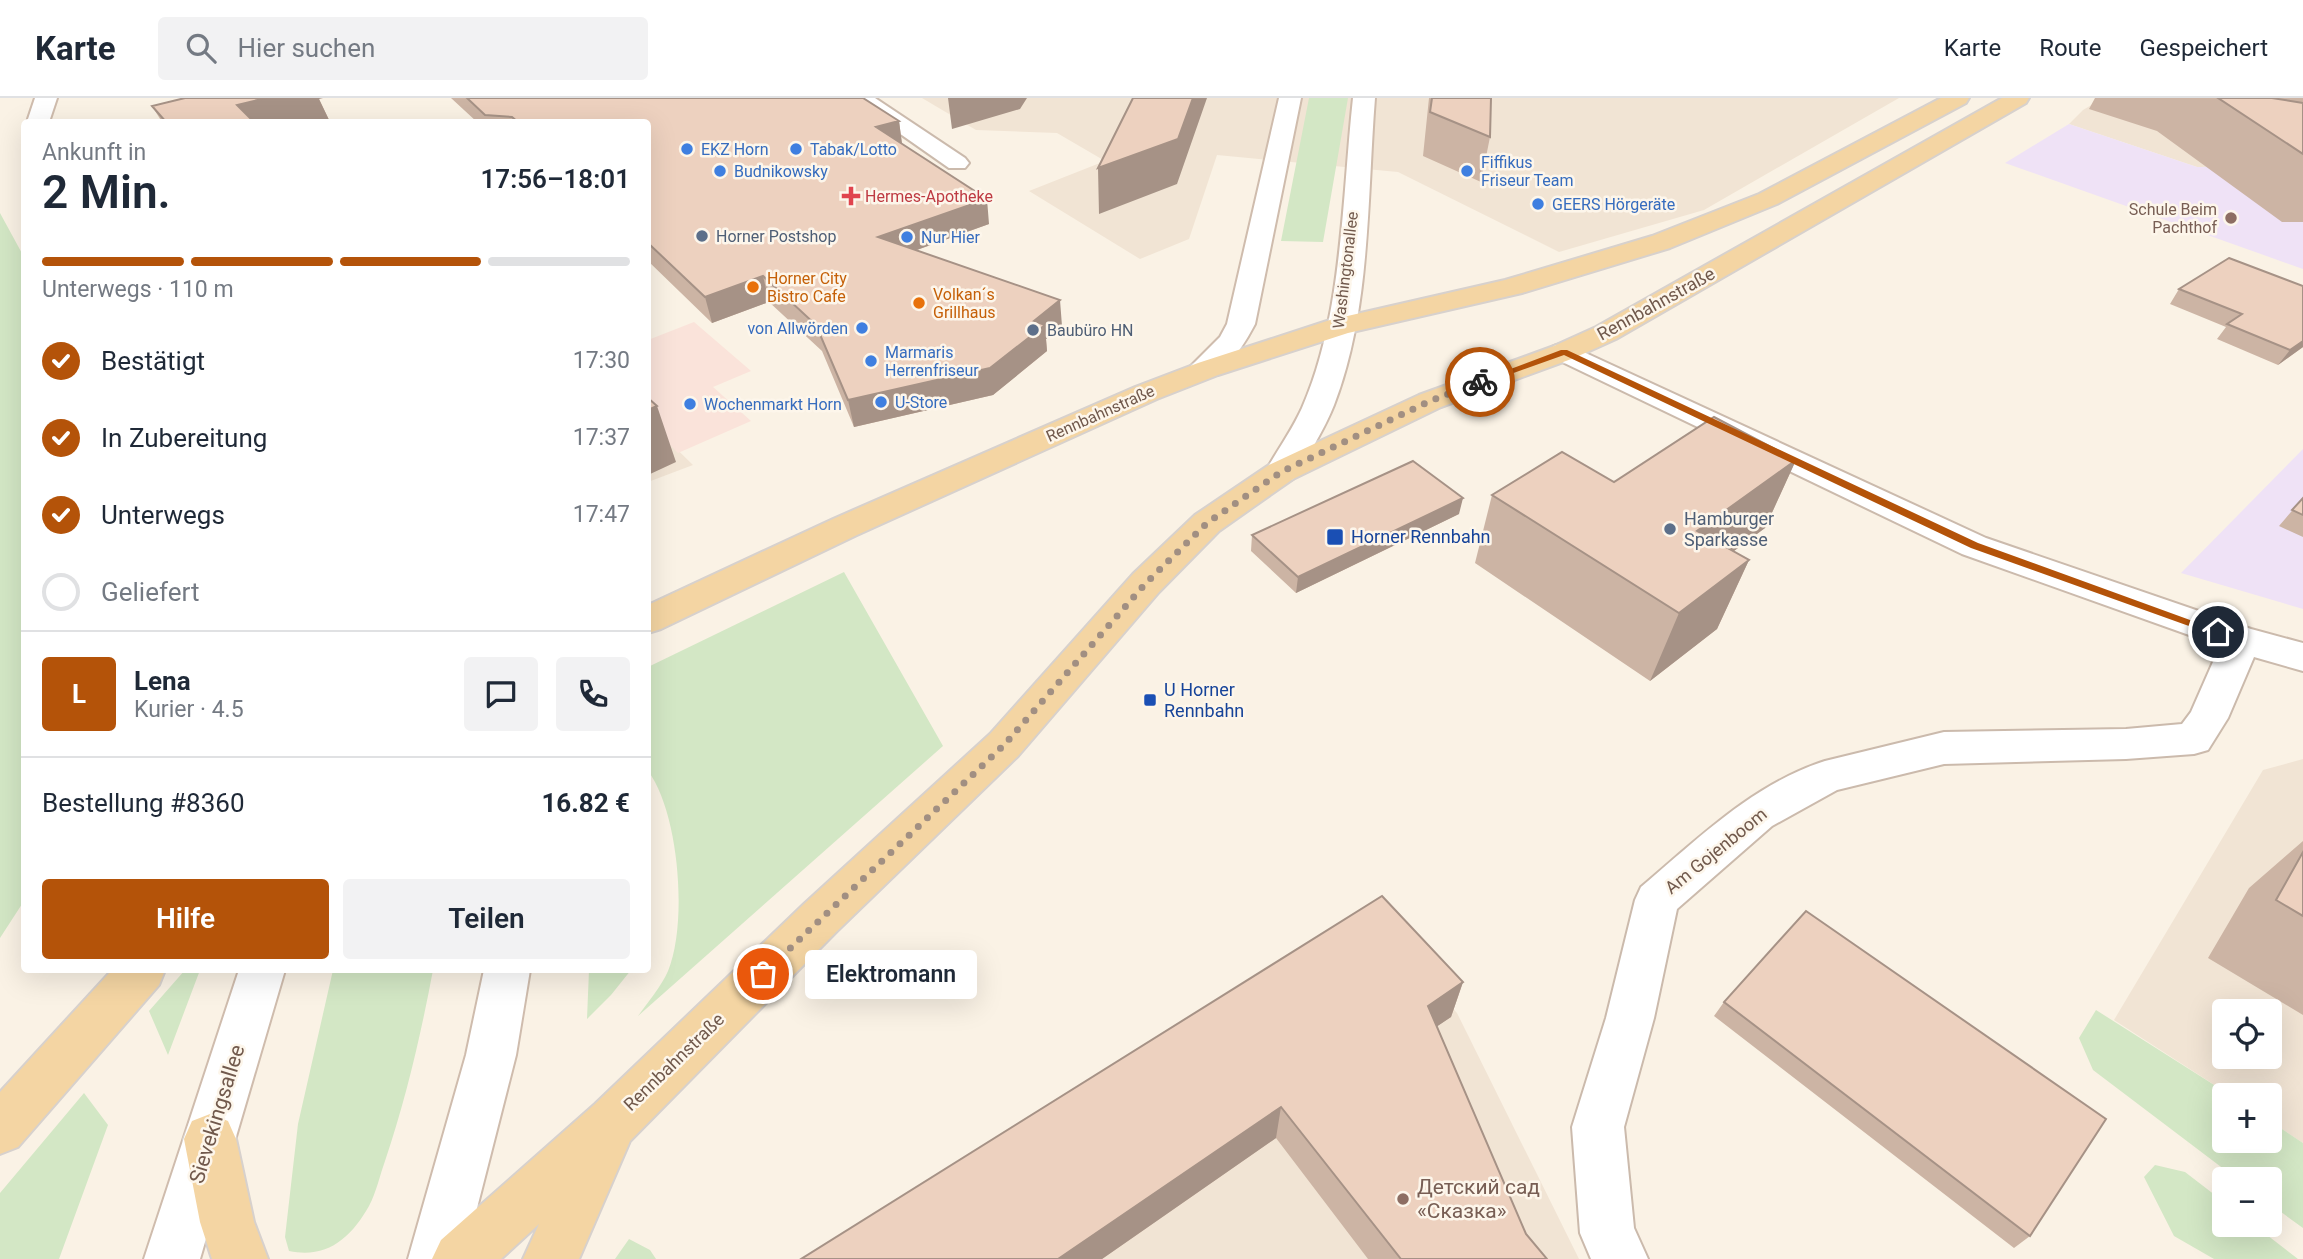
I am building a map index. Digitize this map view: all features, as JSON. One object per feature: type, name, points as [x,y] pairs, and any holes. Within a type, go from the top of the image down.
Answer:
[{"type":"main road","name":"Rennbahnstraße","points":[[651,619],[934,487],[1204,370],[1340,326],[1512,287],[1661,242],[1768,199],[1958,98]]},
{"type":"main road","name":"Rennbahnstraße","points":[[460,1259],[613,1122],[820,918],[1004,745],[1146,583],[1207,523],[1281,472],[1430,401],[1564,352],[1606,333],[2018,98]]},
{"type":"main road","points":[[0,1129],[139,973]]},
{"type":"main road","points":[[551,1259],[613,1122]]},
{"type":"main road","points":[[210,1139],[227,1222],[240,1259]]},
{"type":"street","points":[[39,119],[46,98]]},
{"type":"street","points":[[860,98],[957,163]]},
{"type":"street","points":[[1204,370],[1232,341],[1241,324],[1290,98]]},
{"type":"street","name":"Washingtonallee","points":[[1281,472],[1322,398],[1340,326],[1350,256],[1364,98]]},
{"type":"street","points":[[1564,352],[1974,546],[2242,640],[2303,657]]},
{"type":"street","name":"Am Gojenboom","points":[[1620,1259],[1607,1233],[1598,1126],[1630,1018],[1657,900],[1757,814],[1825,777],[1944,748],[2126,744],[2194,739],[2208,718],[2242,640]]},
{"type":"street","name":"Sievekingsallee","points":[[173,1259],[261,973]]},
{"type":"street","points":[[436,1259],[491,1055],[506,973]]},
{"type":"shaded area","points":[[922,98],[1899,98],[1704,210],[1559,252],[1398,172],[1217,155],[1189,239],[1140,259],[1029,191],[1105,161],[1057,133],[976,130]]},
{"type":"shaded area","points":[[2103,98],[2303,166],[2197,167],[2069,124],[2083,110]]},
{"type":"shaded area","name":"Schule Beim Pachthof","points":[[2069,124],[2197,167],[2303,166],[2303,269],[2005,163]]},
{"type":"shaded area","name":"Wochenmarkt Horn","points":[[694,322],[751,371],[713,387],[751,421],[678,453],[651,426],[651,339]]},
{"type":"shaded area","points":[[651,424],[693,465],[651,481]]},
{"type":"shaded area","points":[[2303,449],[2303,609],[2181,573]]},
{"type":"shaded area","points":[[2303,759],[2303,1143],[2282,1129],[2282,1083],[2212,1083],[2114,1020],[2263,770]]},
{"type":"shaded area","points":[[1374,925],[1457,1013],[1579,1259],[850,1259]]},
{"type":"green space","points":[[1309,98],[1348,98],[1323,242],[1281,241]]},
{"type":"green space","points":[[0,213],[21,252],[21,906],[0,938]]},
{"type":"green space","points":[[844,572],[943,746],[638,1016],[668,971],[678,925],[679,897],[673,840],[659,789],[651,776],[651,666]]},
{"type":"green space","points":[[182,973],[199,973],[168,1055],[149,1011]]},
{"type":"green space","points":[[332,973],[432,973],[406,1090],[374,1195],[362,1217],[346,1236],[337,1244],[315,1252],[289,1251],[285,1237],[298,1124]]},
{"type":"green space","points":[[589,973],[629,973],[611,995],[587,1019]]},
{"type":"green space","points":[[2096,1010],[2212,1084],[2212,1153],[2282,1153],[2282,1129],[2303,1143],[2303,1228],[2282,1213],[2282,1167],[2221,1167],[2093,1070],[2079,1038]]},
{"type":"green space","points":[[84,1093],[108,1125],[59,1259],[0,1259],[0,1193]]},
{"type":"green space","points":[[2155,1165],[2185,1172],[2212,1193],[2212,1237],[2270,1237],[2298,1259],[2214,1259],[2174,1236],[2144,1177]]},
{"type":"green space","points":[[629,1239],[650,1250],[656,1259],[615,1259]]},
{"type":"building","points":[[185,98],[266,98],[237,105],[251,119],[163,119],[152,106]]},
{"type":"building","points":[[467,98],[863,98],[899,121],[876,127],[987,199],[878,237],[1060,300],[1034,321],[1045,325],[990,368],[848,400],[816,325],[763,276],[705,297],[651,246],[651,119],[514,119],[485,115]]},
{"type":"building","points":[[1133,98],[1193,98],[1178,139],[1098,168]]},
{"type":"building","points":[[1432,98],[1491,98],[1490,137],[1430,112]]},
{"type":"building","points":[[2218,98],[2272,98],[2303,103],[2303,154]]},
{"type":"building","points":[[2229,258],[2303,286],[2303,341],[2290,350],[2227,324],[2242,314],[2179,289]]},
{"type":"building","points":[[1714,417],[1796,460],[1697,531],[1749,560],[1679,613],[1492,495],[1562,452],[1614,482]]},
{"type":"building","points":[[1413,461],[1463,498],[1298,577],[1252,535]]},
{"type":"building","points":[[2303,498],[2303,515],[2292,510]]},
{"type":"building","points":[[2303,852],[2303,916],[2276,900]]},
{"type":"building","points":[[1382,896],[1463,982],[1428,1006],[1526,1234],[1547,1259],[1401,1259],[1281,1107],[1058,1259],[801,1259]]},
{"type":"building","points":[[1806,911],[2106,1119],[2030,1236],[1724,1002]]},
{"type":"way so far","points":[[763,974],[1004,745],[1146,583],[1207,523],[1281,472],[1430,401],[1480,382]]},
{"type":"place","name":"EKZ Horn","points":[[687,149]]},
{"type":"place","name":"Tabak/Lotto","points":[[796,149]]},
{"type":"place","name":"Budnikowsky","points":[[720,171]]},
{"type":"place","name":"Fiffikus Friseur Team","points":[[1467,171]]},
{"type":"place","name":"Hermes-Apotheke","points":[[851,196]]},
{"type":"place","name":"GEERS Hörgeräte","points":[[1538,204]]},
{"type":"place","name":"Schule Beim Pachthof","points":[[2231,218]]},
{"type":"place","name":"Horner Postshop","points":[[702,236]]},
{"type":"place","name":"Nur Hier","points":[[907,237]]},
{"type":"place","name":"Horner City Bistro Cafe","points":[[753,287]]},
{"type":"place","name":"Volkan´s Grillhaus","points":[[919,303]]},
{"type":"place","name":"von Allwörden","points":[[862,328]]},
{"type":"place","name":"Baubüro HN","points":[[1033,330]]},
{"type":"place","name":"Marmaris Herrenfriseur","points":[[871,361]]},
{"type":"place","name":"U-Store","points":[[881,402]]},
{"type":"place","name":"Wochenmarkt Horn","points":[[690,404]]},
{"type":"place","name":"Hamburger Sparkasse","points":[[1670,529]]},
{"type":"place","name":"Horner Rennbahn","points":[[1335,537]]},
{"type":"place","name":"U Horner Rennbahn","points":[[1150,700]]},
{"type":"place","name":"Elektromann","points":[[763,974]]},
{"type":"place","name":"Детский сад «Сказка»","points":[[1403,1199]]},
{"type":"route","points":[[1480,382],[1564,352],[1974,546],[2218,632]]}]
